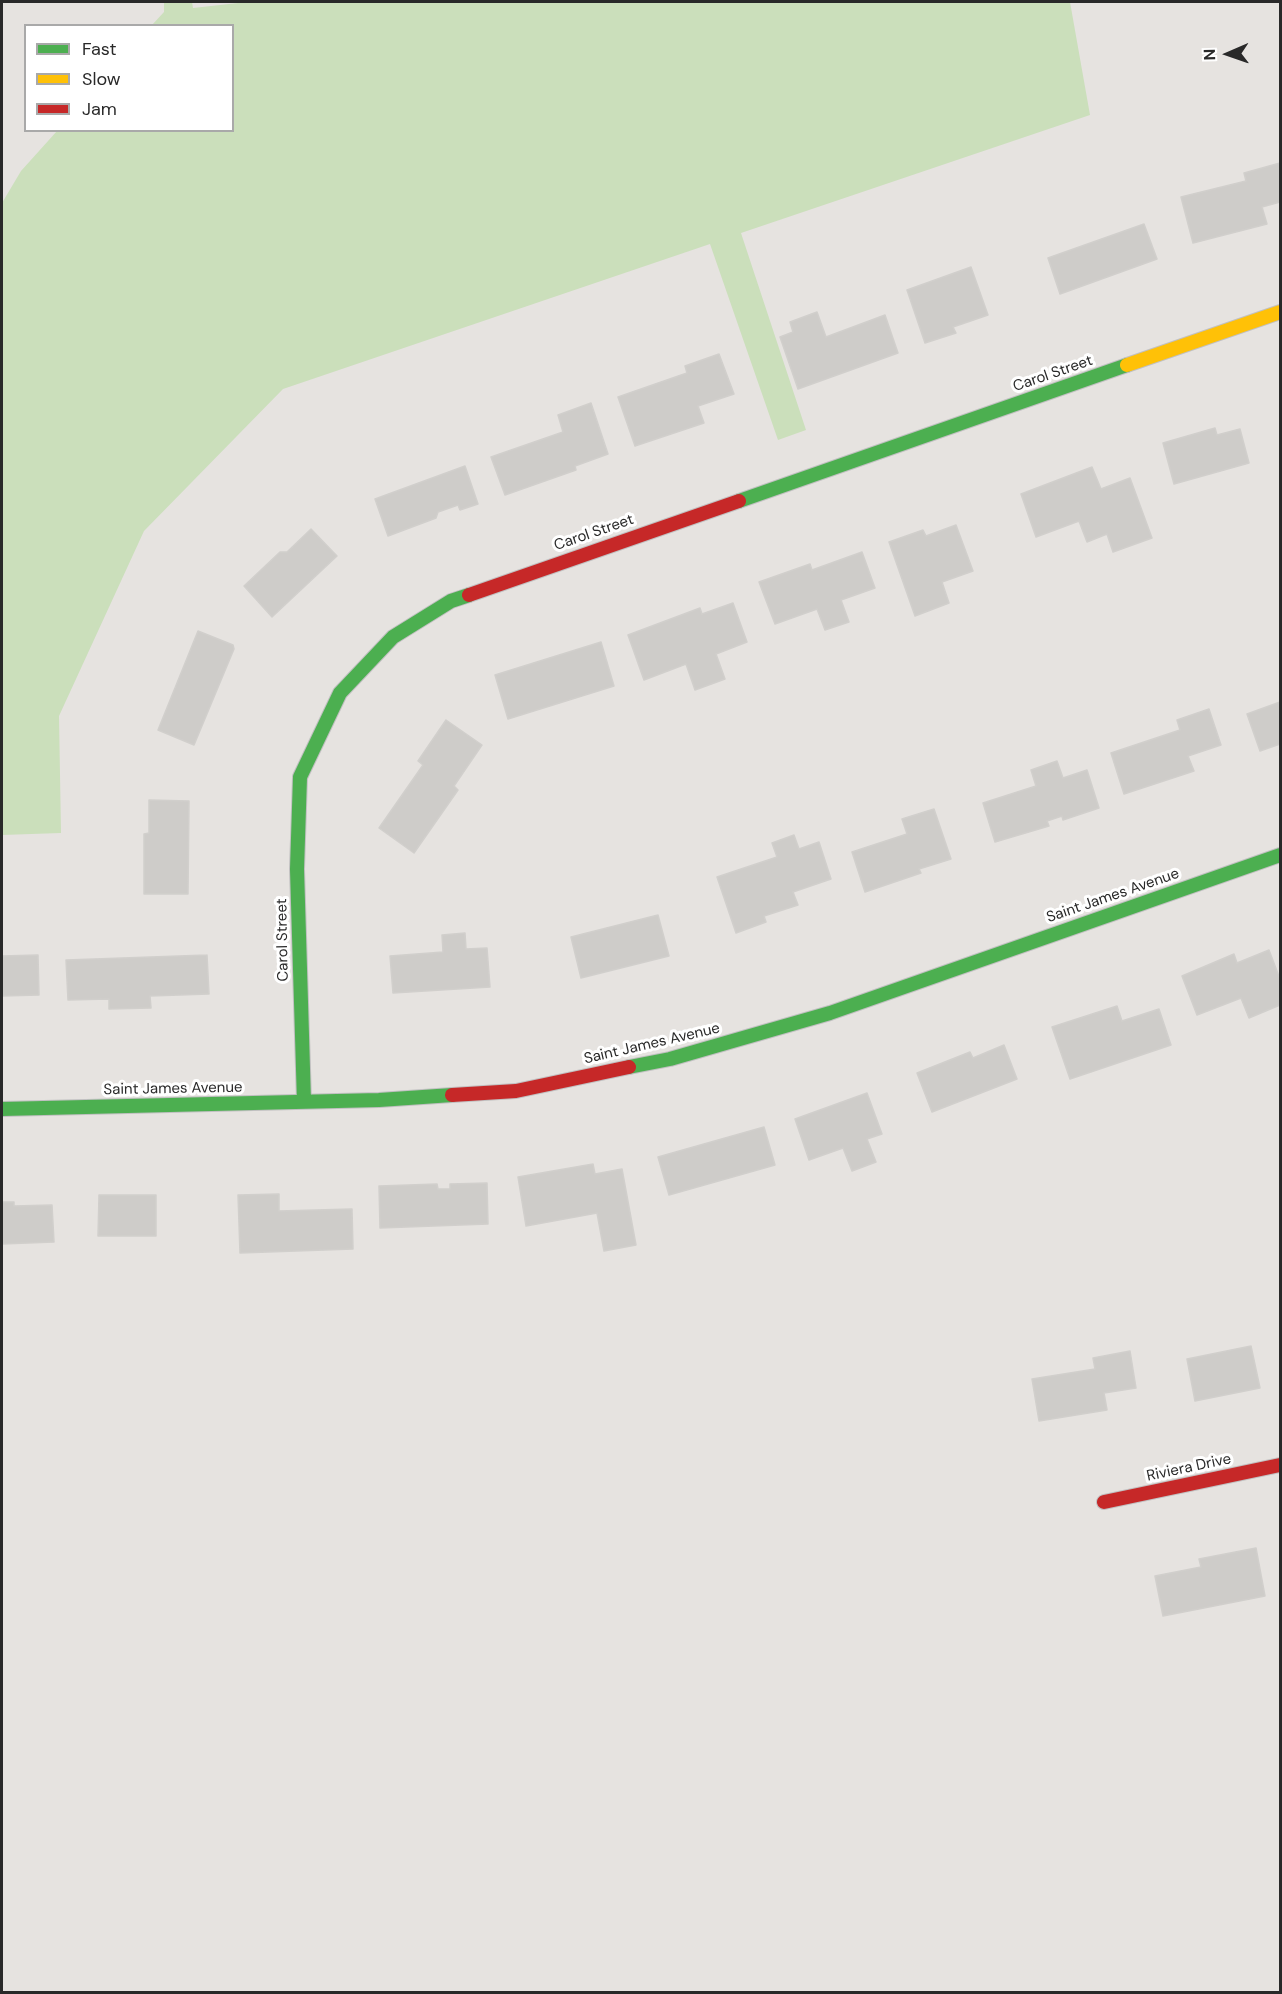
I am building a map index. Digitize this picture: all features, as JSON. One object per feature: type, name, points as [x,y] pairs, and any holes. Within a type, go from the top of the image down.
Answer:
[{"type":"street","name":"Carol Street","points":[[304,1102],[297,869],[300,777],[340,693],[393,637],[451,601],[1281,312]]},
{"type":"street","name":"Saint James Avenue","points":[[2,1109],[379,1100],[516,1091],[670,1059],[830,1014],[1281,855]]},
{"type":"street","name":"Riviera Drive","points":[[1104,1502],[1281,1466]]},
{"type":"green space","points":[[164,2],[192,2],[193,8],[247,2],[1070,2],[1090,115],[741,233],[806,430],[778,440],[710,244],[283,389],[144,531],[59,716],[61,833],[2,835],[2,203],[21,171],[56,132],[234,132],[234,24],[153,24],[164,12]]},
{"type":"building","points":[[1280,163],[1280,202],[1262,207],[1267,224],[1193,243],[1181,197],[1246,181],[1244,173]]},
{"type":"building","points":[[1144,224],[1157,259],[1060,294],[1048,258]]},
{"type":"building","points":[[971,267],[988,315],[953,327],[956,333],[925,343],[907,290]]},
{"type":"building","points":[[817,312],[826,337],[885,315],[898,353],[798,389],[780,337],[793,332],[790,322]]},
{"type":"building","points":[[719,354],[734,394],[698,406],[704,423],[635,446],[618,397],[687,373],[685,366]]},
{"type":"building","points":[[591,403],[608,454],[575,466],[576,470],[505,495],[491,457],[563,432],[558,415]]},
{"type":"building","points":[[1215,428],[1217,435],[1240,429],[1249,463],[1174,484],[1163,443]]},
{"type":"building","points":[[465,466],[478,504],[460,510],[458,505],[438,512],[436,518],[388,536],[375,499]]},
{"type":"building","points":[[1092,467],[1101,489],[1130,478],[1152,538],[1113,552],[1107,534],[1087,542],[1079,521],[1036,537],[1021,494]]},
{"type":"building","points":[[956,525],[973,571],[942,582],[949,603],[915,616],[889,542],[923,530],[926,536]]},
{"type":"building","points":[[311,529],[337,556],[272,617],[244,586],[280,552],[287,552]]},
{"type":"building","points":[[862,552],[875,588],[841,600],[849,622],[825,630],[817,609],[775,624],[759,582],[810,564],[812,570]]},
{"type":"building","points":[[733,603],[747,642],[716,654],[725,679],[695,690],[686,664],[644,680],[628,635],[700,608],[702,614]]},
{"type":"building","points":[[198,631],[233,645],[234,649],[194,745],[158,730]]},
{"type":"building","points":[[601,642],[614,686],[508,719],[495,675]]},
{"type":"building","points":[[1280,702],[1280,744],[1260,751],[1247,714]]},
{"type":"building","points":[[1209,709],[1221,745],[1188,756],[1194,771],[1124,794],[1111,753],[1180,730],[1177,720]]},
{"type":"building","points":[[446,720],[482,745],[454,786],[458,790],[414,853],[379,828],[423,765],[418,761]]},
{"type":"building","points":[[1057,761],[1063,778],[1087,770],[1099,808],[1063,820],[1062,816],[1047,821],[1049,826],[995,842],[983,803],[1036,786],[1031,770]]},
{"type":"building","points":[[149,800],[189,801],[188,894],[144,894],[144,834],[149,833]]},
{"type":"building","points":[[934,809],[951,859],[919,869],[921,873],[865,892],[852,852],[907,834],[902,819]]},
{"type":"building","points":[[794,835],[799,849],[819,842],[831,879],[793,892],[798,905],[764,916],[766,922],[736,933],[717,877],[777,857],[772,843]]},
{"type":"building","points":[[658,915],[669,956],[581,978],[571,937]]},
{"type":"building","points":[[465,933],[466,949],[487,948],[490,987],[393,993],[390,956],[443,952],[442,935]]},
{"type":"building","points":[[1269,950],[1280,979],[1280,1005],[1249,1018],[1241,998],[1197,1015],[1182,976],[1234,954],[1237,963]]},
{"type":"building","points":[[38,955],[39,995],[2,996],[2,956]]},
{"type":"building","points":[[207,955],[209,994],[150,996],[151,1008],[109,1009],[109,999],[68,1000],[66,960]]},
{"type":"building","points":[[1117,1006],[1122,1021],[1159,1009],[1171,1045],[1070,1079],[1052,1027]]},
{"type":"building","points":[[1004,1045],[1017,1079],[932,1112],[917,1073],[970,1052],[973,1058]]},
{"type":"building","points":[[867,1093],[882,1134],[867,1139],[876,1162],[852,1171],[843,1148],[809,1160],[795,1119]]},
{"type":"building","points":[[764,1127],[775,1165],[669,1195],[658,1157]]},
{"type":"building","points":[[593,1164],[595,1174],[622,1169],[636,1245],[604,1251],[597,1213],[526,1226],[518,1177]]},
{"type":"building","points":[[487,1183],[488,1224],[380,1228],[379,1186],[437,1184],[438,1189],[450,1189],[450,1184]]},
{"type":"building","points":[[279,1194],[279,1211],[352,1209],[353,1249],[240,1253],[238,1195]]},
{"type":"building","points":[[99,1195],[156,1195],[156,1236],[98,1236]]},
{"type":"building","points":[[2,1202],[14,1202],[14,1206],[52,1205],[54,1242],[2,1244]]},
{"type":"building","points":[[1251,1346],[1260,1388],[1195,1401],[1187,1359]]},
{"type":"building","points":[[1130,1351],[1136,1388],[1104,1393],[1107,1410],[1039,1421],[1032,1379],[1095,1369],[1093,1358]]},
{"type":"building","points":[[1256,1548],[1265,1596],[1163,1616],[1155,1576],[1201,1567],[1199,1559]]},
{"type":"traffic: fast","points":[[739,501],[1127,365]]},
{"type":"traffic: fast","points":[[304,1102],[297,869],[300,777],[340,693],[393,637],[451,601],[469,595]]},
{"type":"traffic: fast","points":[[629,1067],[670,1059],[830,1013],[1280,855]]},
{"type":"traffic: fast","points":[[2,1109],[379,1100],[452,1095]]},
{"type":"traffic: slow","points":[[1127,365],[1280,312]]},
{"type":"traffic: jam","points":[[469,595],[739,501]]},
{"type":"traffic: jam","points":[[452,1095],[516,1091],[629,1067]]},
{"type":"traffic: jam","points":[[1104,1502],[1280,1465]]}]
